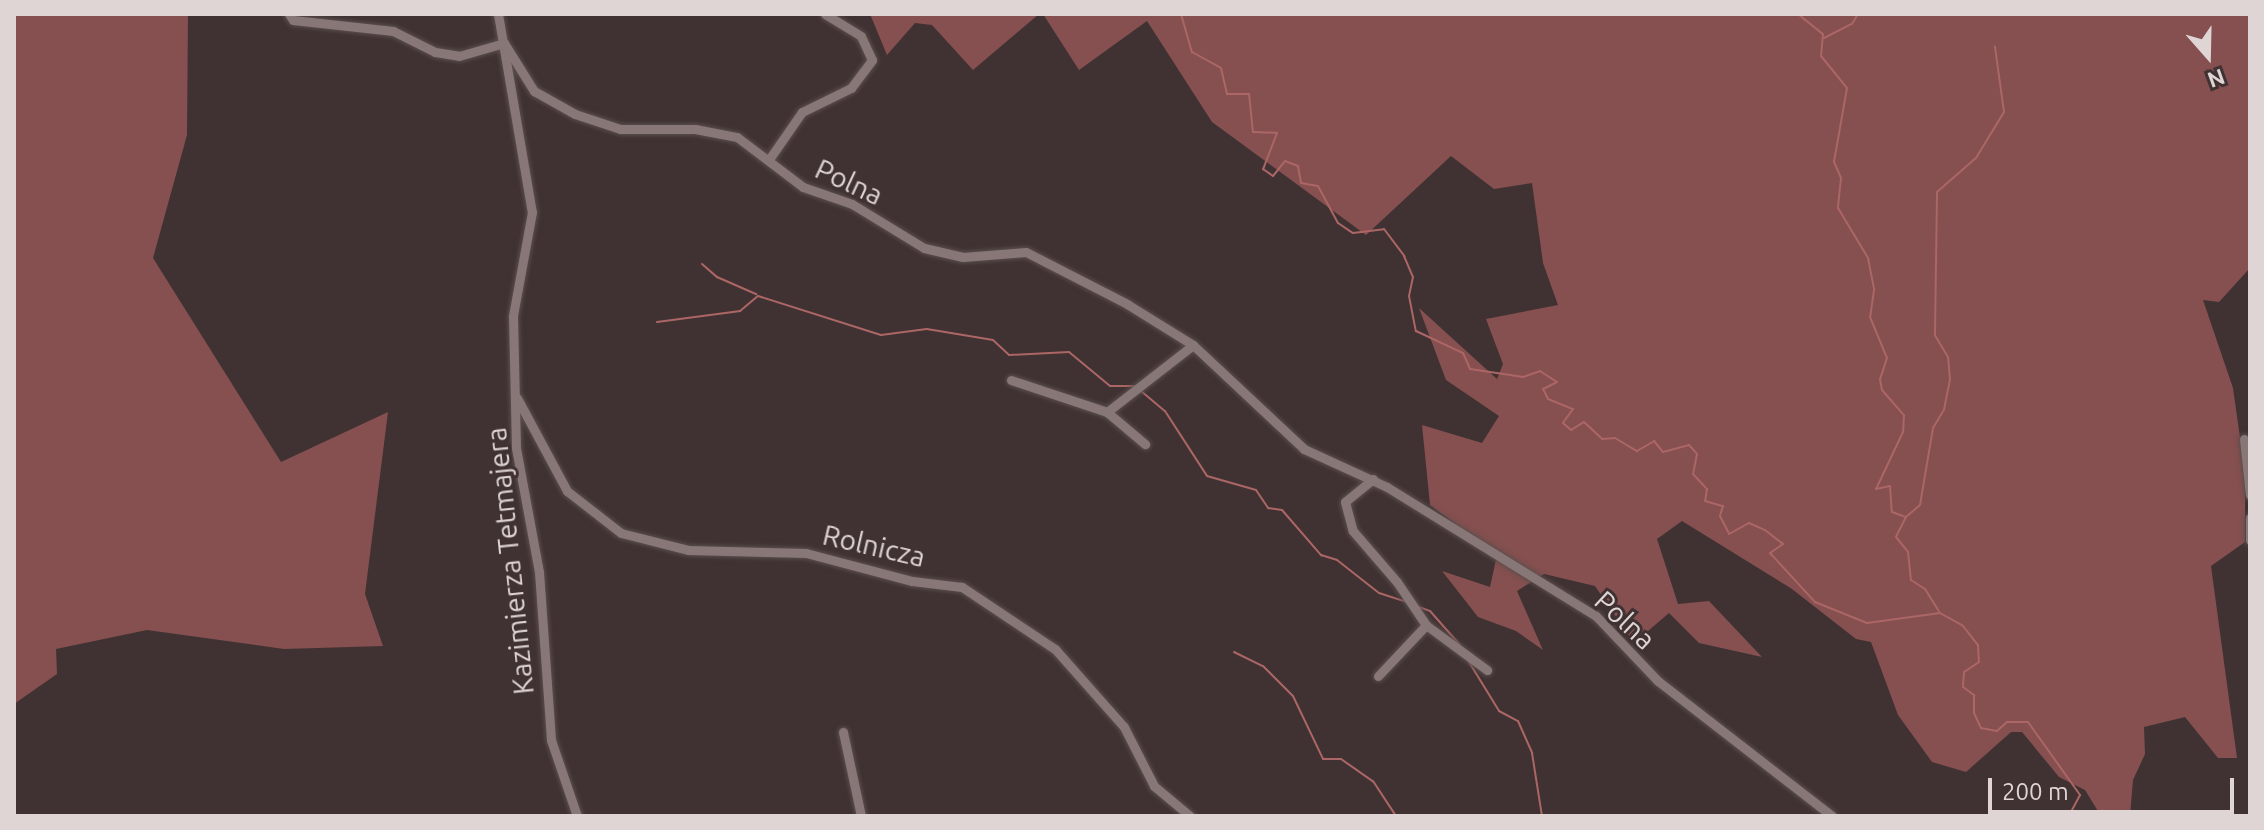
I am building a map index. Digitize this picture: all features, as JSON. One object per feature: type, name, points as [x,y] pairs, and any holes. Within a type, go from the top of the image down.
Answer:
[{"type":"street","points":[[289,14],[293,20],[393,31],[435,52],[459,56],[504,43]]},
{"type":"street","points":[[346,14],[355,26]]},
{"type":"street","name":"Kazimierza Tetmajera","points":[[498,14],[532,212],[513,316],[516,448],[539,572],[551,740],[577,816]]},
{"type":"street","points":[[770,158],[802,112],[851,88],[872,60],[861,36],[825,14]]},
{"type":"street","name":"Polna","points":[[504,43],[534,91],[575,114],[620,129],[719,133],[747,142],[803,187],[852,204],[924,248],[963,257],[1017,250],[1037,256],[1193,345],[1296,444],[1373,479],[1596,616],[1658,681],[1832,816]]},
{"type":"street","points":[[1107,412],[1193,345]]},
{"type":"street","points":[[1011,380],[1107,412],[1145,444]]},
{"type":"street","name":"Rolnicza","points":[[517,398],[567,491],[621,533],[688,550],[806,553],[912,581],[962,587],[1055,649],[1124,727],[1154,786],[1190,816]]},
{"type":"street","points":[[2244,439],[2250,495]]},
{"type":"street","points":[[1373,479],[1345,502],[1347,520],[1426,625],[1487,670]]},
{"type":"street","points":[[2250,518],[2250,540]]},
{"type":"street","points":[[1378,676],[1426,625]]},
{"type":"street","points":[[843,732],[861,816]]},
{"type":"shaded area","points":[[14,14],[188,14],[187,135],[153,258],[281,462],[388,412],[365,594],[383,646],[284,649],[147,630],[56,649],[57,674],[14,704]]},
{"type":"shaded area","points":[[870,14],[1039,14],[973,70],[932,25],[915,23],[887,55]]},
{"type":"shaded area","points":[[1043,14],[2250,14],[2250,268],[2219,302],[2203,300],[2233,388],[2245,473],[2245,542],[2211,566],[2237,758],[2218,758],[2185,717],[2144,727],[2145,754],[2133,780],[2130,816],[2101,816],[2085,790],[2059,777],[2022,732],[2011,732],[1966,772],[1932,762],[1898,715],[1871,642],[1856,639],[1792,589],[1682,521],[1657,539],[1678,604],[1709,601],[1762,657],[1699,643],[1669,613],[1634,643],[1595,586],[1544,574],[1517,591],[1543,650],[1516,631],[1478,617],[1442,571],[1490,587],[1497,555],[1430,505],[1422,425],[1482,443],[1499,416],[1446,380],[1419,308],[1497,379],[1503,364],[1486,319],[1558,305],[1543,263],[1532,183],[1494,189],[1451,156],[1366,235],[1212,122],[1147,21],[1079,70]]},
{"type":"waterway","points":[[1181,14],[1192,52],[1221,68],[1227,94],[1249,94],[1253,132],[1277,133],[1263,169],[1273,176],[1285,161],[1298,166],[1301,183],[1318,186],[1338,223],[1353,233],[1384,229],[1404,256],[1413,277],[1409,296],[1416,331],[1463,353],[1470,369],[1523,377],[1540,371],[1557,382],[1543,389],[1548,399],[1573,409],[1563,423],[1571,430],[1584,422],[1602,439],[1615,438],[1637,451],[1654,441],[1663,452],[1689,445],[1697,454],[1693,474],[1707,489],[1705,501],[1723,506],[1720,516],[1729,534],[1749,523],[1765,530],[1783,544],[1770,553],[1815,602],[1867,623],[1940,613],[1963,626],[1978,645],[1979,662],[1964,672],[1963,687],[1974,695],[1974,713],[1981,728],[1997,731],[2007,722],[2028,722],[2080,795],[2069,816]]},
{"type":"waterway","points":[[1798,14],[1823,34],[1821,56],[1847,88],[1834,162],[1841,178],[1838,208],[1868,258],[1874,290],[1870,317],[1887,358],[1880,379],[1882,390],[1904,415],[1903,432],[1876,489],[1890,486],[1892,512],[1906,517],[1896,537],[1908,552],[1911,580],[1925,589],[1939,611]]},
{"type":"waterway","points":[[1824,38],[1852,24],[1858,14]]},
{"type":"waterway","points":[[1907,516],[1920,505],[1933,428],[1944,410],[1950,379],[1948,357],[1935,335],[1937,192],[1976,158],[2004,112],[1995,47]]},
{"type":"waterway","points":[[702,264],[717,277],[756,294]]},
{"type":"waterway","points":[[657,322],[740,311],[758,296],[881,335],[927,329],[993,340],[1009,355],[1069,352],[1110,386],[1137,386]]},
{"type":"waterway","points":[[1141,391],[1165,411],[1207,476],[1256,490],[1268,508],[1282,510],[1321,555],[1337,560],[1379,593],[1406,602]]},
{"type":"waterway","points":[[1419,607],[1430,611],[1460,645]]},
{"type":"waterway","points":[[1234,652],[1263,666],[1293,696],[1323,759],[1341,759],[1373,781],[1396,816]]},
{"type":"waterway","points":[[1469,662],[1499,711],[1518,721],[1532,753],[1542,816]]}]
